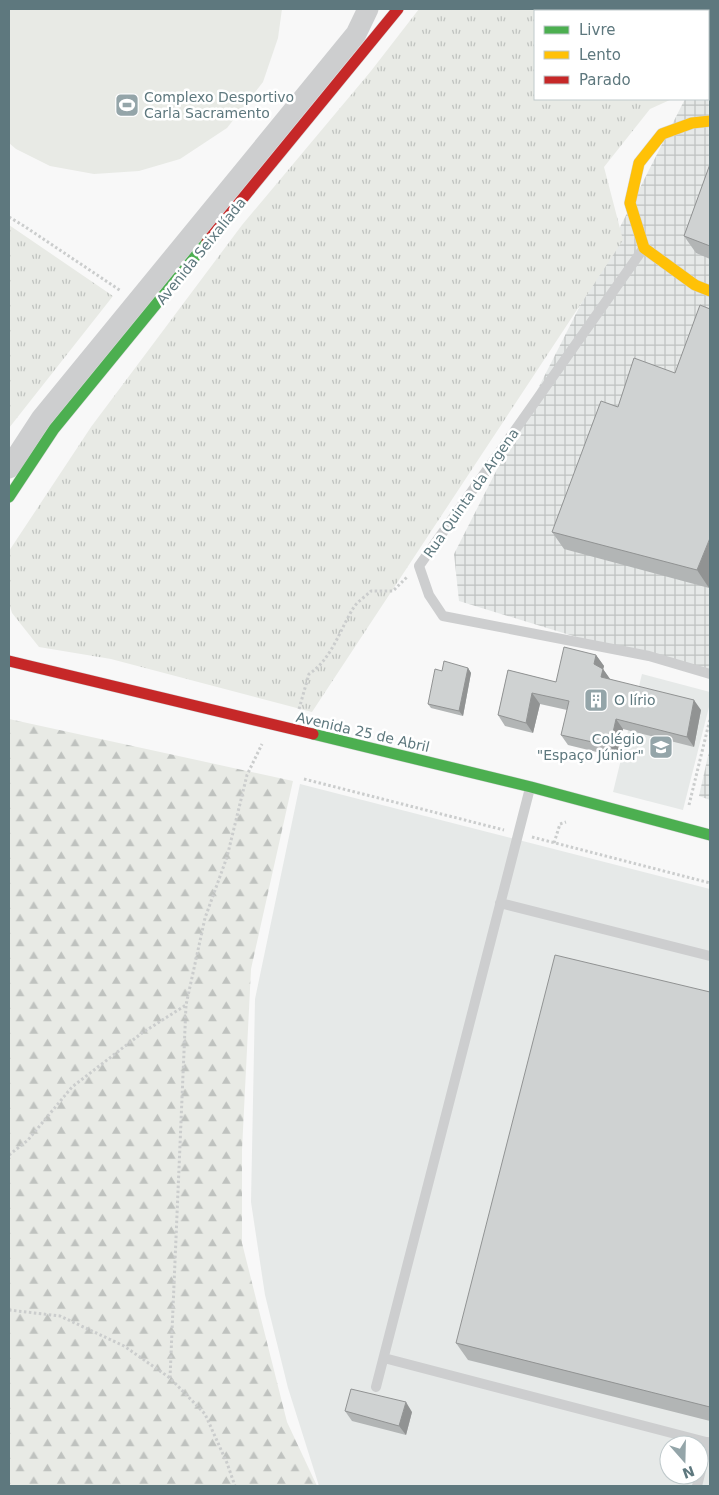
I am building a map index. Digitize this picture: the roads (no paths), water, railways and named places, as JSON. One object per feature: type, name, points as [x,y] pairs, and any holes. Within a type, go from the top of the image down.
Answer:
[{"type":"street","name":"Avenida Seixalíada","points":[[9,468],[41,419],[356,34],[368,9]]},
{"type":"street","name":"Avenida Seixalíada","points":[[9,497],[54,429],[398,9]]},
{"type":"street","points":[[704,124],[662,134],[639,163],[630,203],[644,248],[695,285],[710,291]]},
{"type":"street","name":"Avenida 25 de Abril","points":[[9,661],[271,726],[531,787],[710,834]]},
{"type":"lane","name":"Rua Quinta da Argena","points":[[644,248],[419,566],[429,595],[443,616],[649,656],[710,674]]},
{"type":"lane","points":[[376,1387],[531,787]]},
{"type":"lane","points":[[500,903],[710,956]]},
{"type":"lane","points":[[384,1358],[678,1435]]},
{"type":"place","name":"Complexo Desportivo Carla Sacramento","points":[[127,105]]},
{"type":"place","name":"O lírio","points":[[596,700]]},
{"type":"place","name":"Colégio \"Espaço Júnior\"","points":[[661,747]]}]
